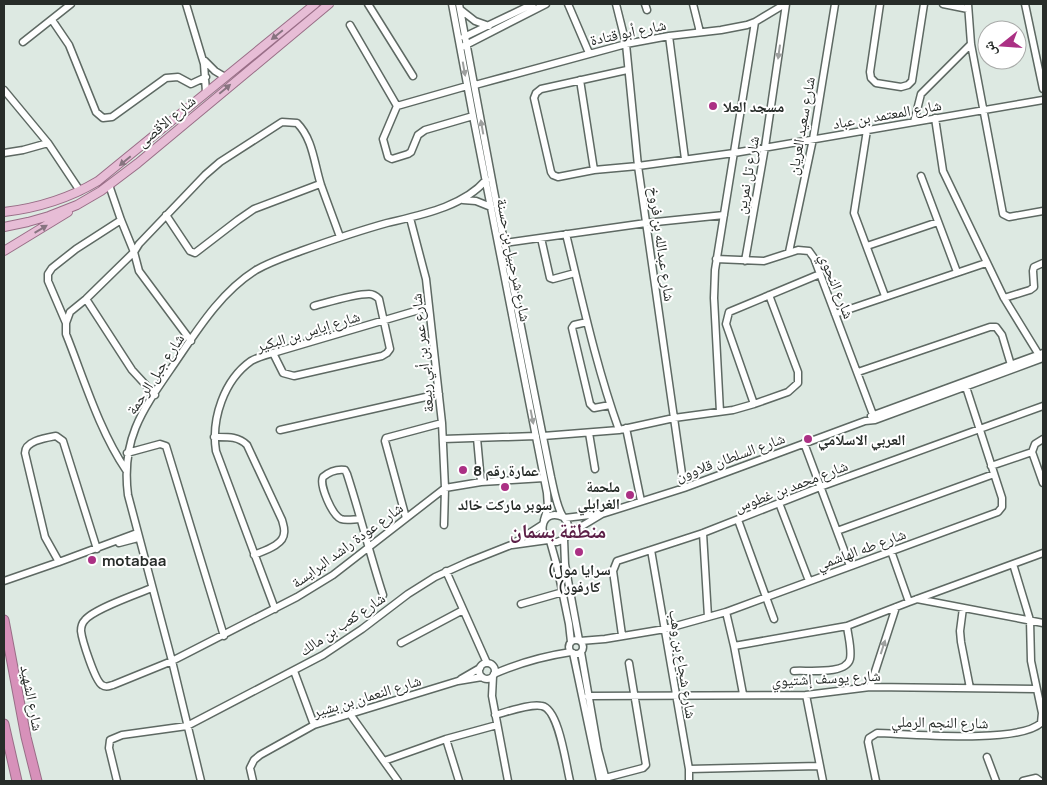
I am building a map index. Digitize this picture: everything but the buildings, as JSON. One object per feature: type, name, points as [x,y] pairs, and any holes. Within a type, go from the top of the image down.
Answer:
[{"type":"highway","name":"شارع الشهيد","points":[[4,620],[26,737],[37,781]]},
{"type":"highway","points":[[4,724],[16,781]]},
{"type":"main road","name":"شارع الأقصى","points":[[4,212],[61,200],[111,172],[314,4]]},
{"type":"main road","name":"شارع الأقصى","points":[[4,226],[28,222],[77,205],[109,185],[329,4]]},
{"type":"main road","points":[[4,251],[54,222],[77,205]]},
{"type":"main road","points":[[4,207],[27,208]]},
{"type":"street","points":[[23,42],[71,4]]},
{"type":"street","points":[[186,4],[203,58],[206,92]]},
{"type":"street","points":[[368,4],[413,76]]},
{"type":"street","name":"شارع شرحبيل بن حسنة","points":[[452,4],[491,207],[540,436],[550,477],[564,518]]},
{"type":"street","points":[[459,39],[533,4]]},
{"type":"street","points":[[460,48],[546,4]]},
{"type":"street","points":[[568,4],[589,53]]},
{"type":"street","name":"شارع عبدالله بن فروخ","points":[[616,4],[626,44],[627,70],[638,166],[684,488]]},
{"type":"street","points":[[693,4],[700,32]]},
{"type":"street","name":"شارع أبو قتادة","points":[[475,85],[626,44],[735,27],[755,22],[786,4]]},
{"type":"street","name":"شارع تل نمرين","points":[[744,261],[766,147],[786,4]]},
{"type":"street","name":"شارع سعيد العريان","points":[[789,252],[813,139],[835,4]]},
{"type":"street","points":[[880,4],[870,72],[871,78],[876,83],[901,87],[908,85],[912,81],[924,4]]},
{"type":"street","points":[[944,4],[968,6],[971,44],[1004,214],[1009,217],[1043,211]]},
{"type":"street","points":[[1025,4],[1043,89]]},
{"type":"street","points":[[460,6],[475,21],[489,26]]},
{"type":"street","name":"شارع شرحبيل بن حسنة","points":[[460,6],[540,436],[548,500],[543,523]]},
{"type":"street","points":[[52,20],[69,45],[96,112],[103,118],[112,116],[166,78],[178,77],[191,84],[206,77]]},
{"type":"street","points":[[720,412],[714,298],[716,259],[755,22]]},
{"type":"street","points":[[350,25],[397,106]]},
{"type":"street","points":[[669,36],[685,159]]},
{"type":"street","points":[[469,56],[479,39]]},
{"type":"street","points":[[914,122],[921,94],[971,44]]},
{"type":"street","points":[[203,58],[210,67],[225,77]]},
{"type":"street","points":[[594,170],[580,80],[627,70]]},
{"type":"street","name":"شارع المعتمد بن عباد","points":[[580,80],[541,89],[534,98],[553,175],[558,176],[734,153],[1043,100]]},
{"type":"street","points":[[397,106],[467,86]]},
{"type":"street","points":[[4,90],[48,143],[80,191]]},
{"type":"street","points":[[397,106],[383,141],[388,157],[392,159],[411,152],[418,135],[425,130],[473,116]]},
{"type":"street","points":[[935,118],[942,171],[1004,298],[1042,356]]},
{"type":"street","points":[[126,470],[112,448],[66,334],[66,323],[70,312],[134,252],[139,244],[205,175],[220,162],[282,122],[297,122],[309,140],[320,184],[340,237]]},
{"type":"street","points":[[867,130],[854,213],[884,296]]},
{"type":"street","points":[[4,153],[48,143]]},
{"type":"street","points":[[921,176],[957,272]]},
{"type":"street","name":"شارع جبل الرحمة","points":[[200,781],[172,661],[128,495],[127,454],[136,424],[190,341],[218,303],[247,276],[278,259],[340,237],[410,218],[460,201],[486,180]]},
{"type":"street","points":[[166,215],[190,251],[195,254],[254,209],[320,184]]},
{"type":"street","points":[[109,185],[134,252],[139,271],[190,341]]},
{"type":"street","name":"شارع جبل الرحمة","points":[[460,201],[476,201],[491,207]]},
{"type":"street","points":[[504,243],[646,223],[724,215]]},
{"type":"street","name":"شارع عمر بن أبي ربيعة","points":[[410,218],[426,279],[439,394],[445,488],[444,525]]},
{"type":"street","points":[[66,323],[48,281],[48,274],[52,268],[76,249],[121,220]]},
{"type":"street","points":[[866,246],[938,222]]},
{"type":"street","points":[[566,234],[587,322],[610,405],[622,429],[641,501]]},
{"type":"street","points":[[541,238],[550,278],[576,273]]},
{"type":"street","name":"شارع النحوي","points":[[716,259],[770,260],[789,252],[798,250],[809,251],[820,274],[874,417]]},
{"type":"street","points":[[835,314],[986,263]]},
{"type":"street","points":[[1004,298],[1034,287],[1034,267],[1043,263]]},
{"type":"street","points":[[754,404],[728,332],[726,318],[729,312],[820,274]]},
{"type":"street","points":[[273,352],[283,373],[294,376],[382,356],[390,349],[379,299],[369,294],[314,306]]},
{"type":"street","points":[[443,439],[540,436],[622,429],[674,418],[720,412],[754,404],[788,392],[798,383],[798,372],[769,295]]},
{"type":"street","points":[[86,299],[132,370],[154,395]]},
{"type":"street","name":"شارع إياس بن البكير","points":[[275,609],[220,462],[214,437],[216,418],[220,405],[236,376],[253,360],[273,352],[429,307]]},
{"type":"street","points":[[587,322],[574,325],[572,328],[590,404],[594,408],[610,405]]},
{"type":"street","points":[[858,372],[990,327],[996,328],[1002,335],[1011,365]]},
{"type":"street","name":"شارع السلطان قلاوون","points":[[564,518],[602,514],[684,488],[1011,365],[1042,356]]},
{"type":"street","name":"شارع السلطان قلاوون","points":[[874,417],[966,387],[1042,356]]},
{"type":"street","name":"شارع طه الهاشمي","points":[[580,641],[665,629],[726,612],[998,512],[1002,507],[1002,502],[966,387]]},
{"type":"street","points":[[280,430],[439,394]]},
{"type":"street","name":"شارع محمد بن غطوس","points":[[622,635],[614,567],[617,561],[738,520],[820,487],[1043,406]]},
{"type":"street","points":[[406,518],[385,440],[386,438],[442,423]]},
{"type":"street","points":[[589,433],[595,469]]},
{"type":"street","points":[[59,562],[45,537],[24,453],[25,448],[29,444],[53,436],[59,437],[64,441],[97,549]]},
{"type":"street","points":[[214,437],[235,438],[242,440],[247,445],[282,520],[283,538],[274,546],[254,555]]},
{"type":"street","points":[[477,438],[481,482]]},
{"type":"street","points":[[992,466],[1032,452],[1036,444],[1043,439]]},
{"type":"street","points":[[804,443],[850,566]]},
{"type":"street","points":[[127,454],[162,444],[167,449],[224,636]]},
{"type":"street","points":[[1032,452],[1043,483]]},
{"type":"street","points":[[360,519],[344,520],[334,514],[322,485],[323,477],[334,471],[345,470],[384,595]]},
{"type":"street","points":[[836,531],[994,474]]},
{"type":"street","name":"شارع عودة راشد البرايسة","points":[[152,588],[90,615],[82,624],[82,637],[96,675],[105,687],[172,661],[275,609],[327,578],[445,488],[481,482],[544,478]]},
{"type":"street","points":[[779,503],[808,581]]},
{"type":"street","name":"شارع السلطان قلاوون","points":[[566,537],[602,514]]},
{"type":"street","points":[[559,515],[564,518],[569,526],[566,537],[565,564],[604,780],[572,652],[569,648],[570,624],[563,592],[549,540],[543,534],[543,523],[551,516],[559,515]]},
{"type":"street","points":[[738,520],[774,619]]},
{"type":"street","points":[[125,539],[134,522]]},
{"type":"street","name":"شارع كعب بن مالك","points":[[117,781],[109,748],[110,740],[122,735],[187,726],[294,671],[340,644],[414,590],[446,571],[511,545],[543,523]]},
{"type":"street","points":[[702,533],[708,617]]},
{"type":"street","points":[[4,580],[138,535]]},
{"type":"street","points":[[549,540],[557,542],[566,537]]},
{"type":"street","points":[[125,539],[141,548]]},
{"type":"street","name":"شارع كعب بن مالك","points":[[511,545],[549,540]]},
{"type":"street","name":"شارع شجاع بن وهب","points":[[651,550],[689,769],[689,781]]},
{"type":"street","points":[[891,551],[909,602]]},
{"type":"street","points":[[734,646],[847,626],[896,606],[1043,553]]},
{"type":"street","name":"شارع النجم الرملي","points":[[876,781],[868,742],[872,734],[969,737],[998,735],[1038,726],[1042,719],[1031,660],[1030,620],[1013,564]]},
{"type":"street","points":[[446,571],[479,644],[485,666]]},
{"type":"street","points":[[521,604],[563,592]]},
{"type":"street","points":[[916,599],[1043,623]]},
{"type":"street","points":[[870,687],[896,606]]},
{"type":"street","points":[[963,608],[960,631],[970,688]]},
{"type":"street","points":[[401,643],[463,610]]},
{"type":"street","points":[[726,612],[743,694]]},
{"type":"street","points":[[794,671],[838,670],[846,666],[850,657],[847,626]]},
{"type":"street","name":"شارع طه الهاشمي","points":[[582,650],[606,638]]},
{"type":"street","points":[[546,656],[575,640],[580,641]]},
{"type":"street","points":[[483,678],[489,679],[514,665],[546,656],[582,650]]},
{"type":"street","points":[[604,780],[643,768],[646,764],[629,663]]},
{"type":"street","points":[[485,666],[514,665]]},
{"type":"street","points":[[485,666],[494,669],[492,696],[508,781]]},
{"type":"street","points":[[485,666],[480,673],[492,696]]},
{"type":"street","name":"شارع النعمان بن بشير","points":[[458,681],[485,666]]},
{"type":"street","points":[[294,671],[314,725]]},
{"type":"street","name":"شارع النعمان بن بشير","points":[[253,781],[250,768],[256,758],[314,725],[458,681],[483,678]]},
{"type":"street","name":"شارع يوسف إشتيوي","points":[[588,696],[633,694],[806,695],[870,687],[1036,689]]},
{"type":"street","points":[[806,695],[823,781]]},
{"type":"street","points":[[495,715],[535,706],[549,709],[556,724],[570,781]]},
{"type":"street","points":[[350,714],[398,781]]},
{"type":"street","points":[[384,761],[446,739],[497,725]]},
{"type":"street","points":[[446,739],[459,781]]},
{"type":"street","points":[[987,757],[996,781]]},
{"type":"street","points":[[689,769],[820,766]]},
{"type":"street","points":[[1024,781],[1036,778],[1040,781]]},
{"type":"place","name":"مسجد العلا","points":[[713,106]]},
{"type":"place","name":"العربي الاسلامي","points":[[808,439]]},
{"type":"place","name":"عمارة رقم 8","points":[[463,470]]},
{"type":"place","name":"سوبر ماركت خالد","points":[[505,487]]},
{"type":"place","name":"ملحمة الغرابلي","points":[[630,495]]},
{"type":"place","name":"(سرايا مول (كارفور","points":[[579,552]]},
{"type":"place","name":"motabaa","points":[[92,560]]},
{"type":"district","name":"منطقة بسمان","points":[[558,530]]}]
